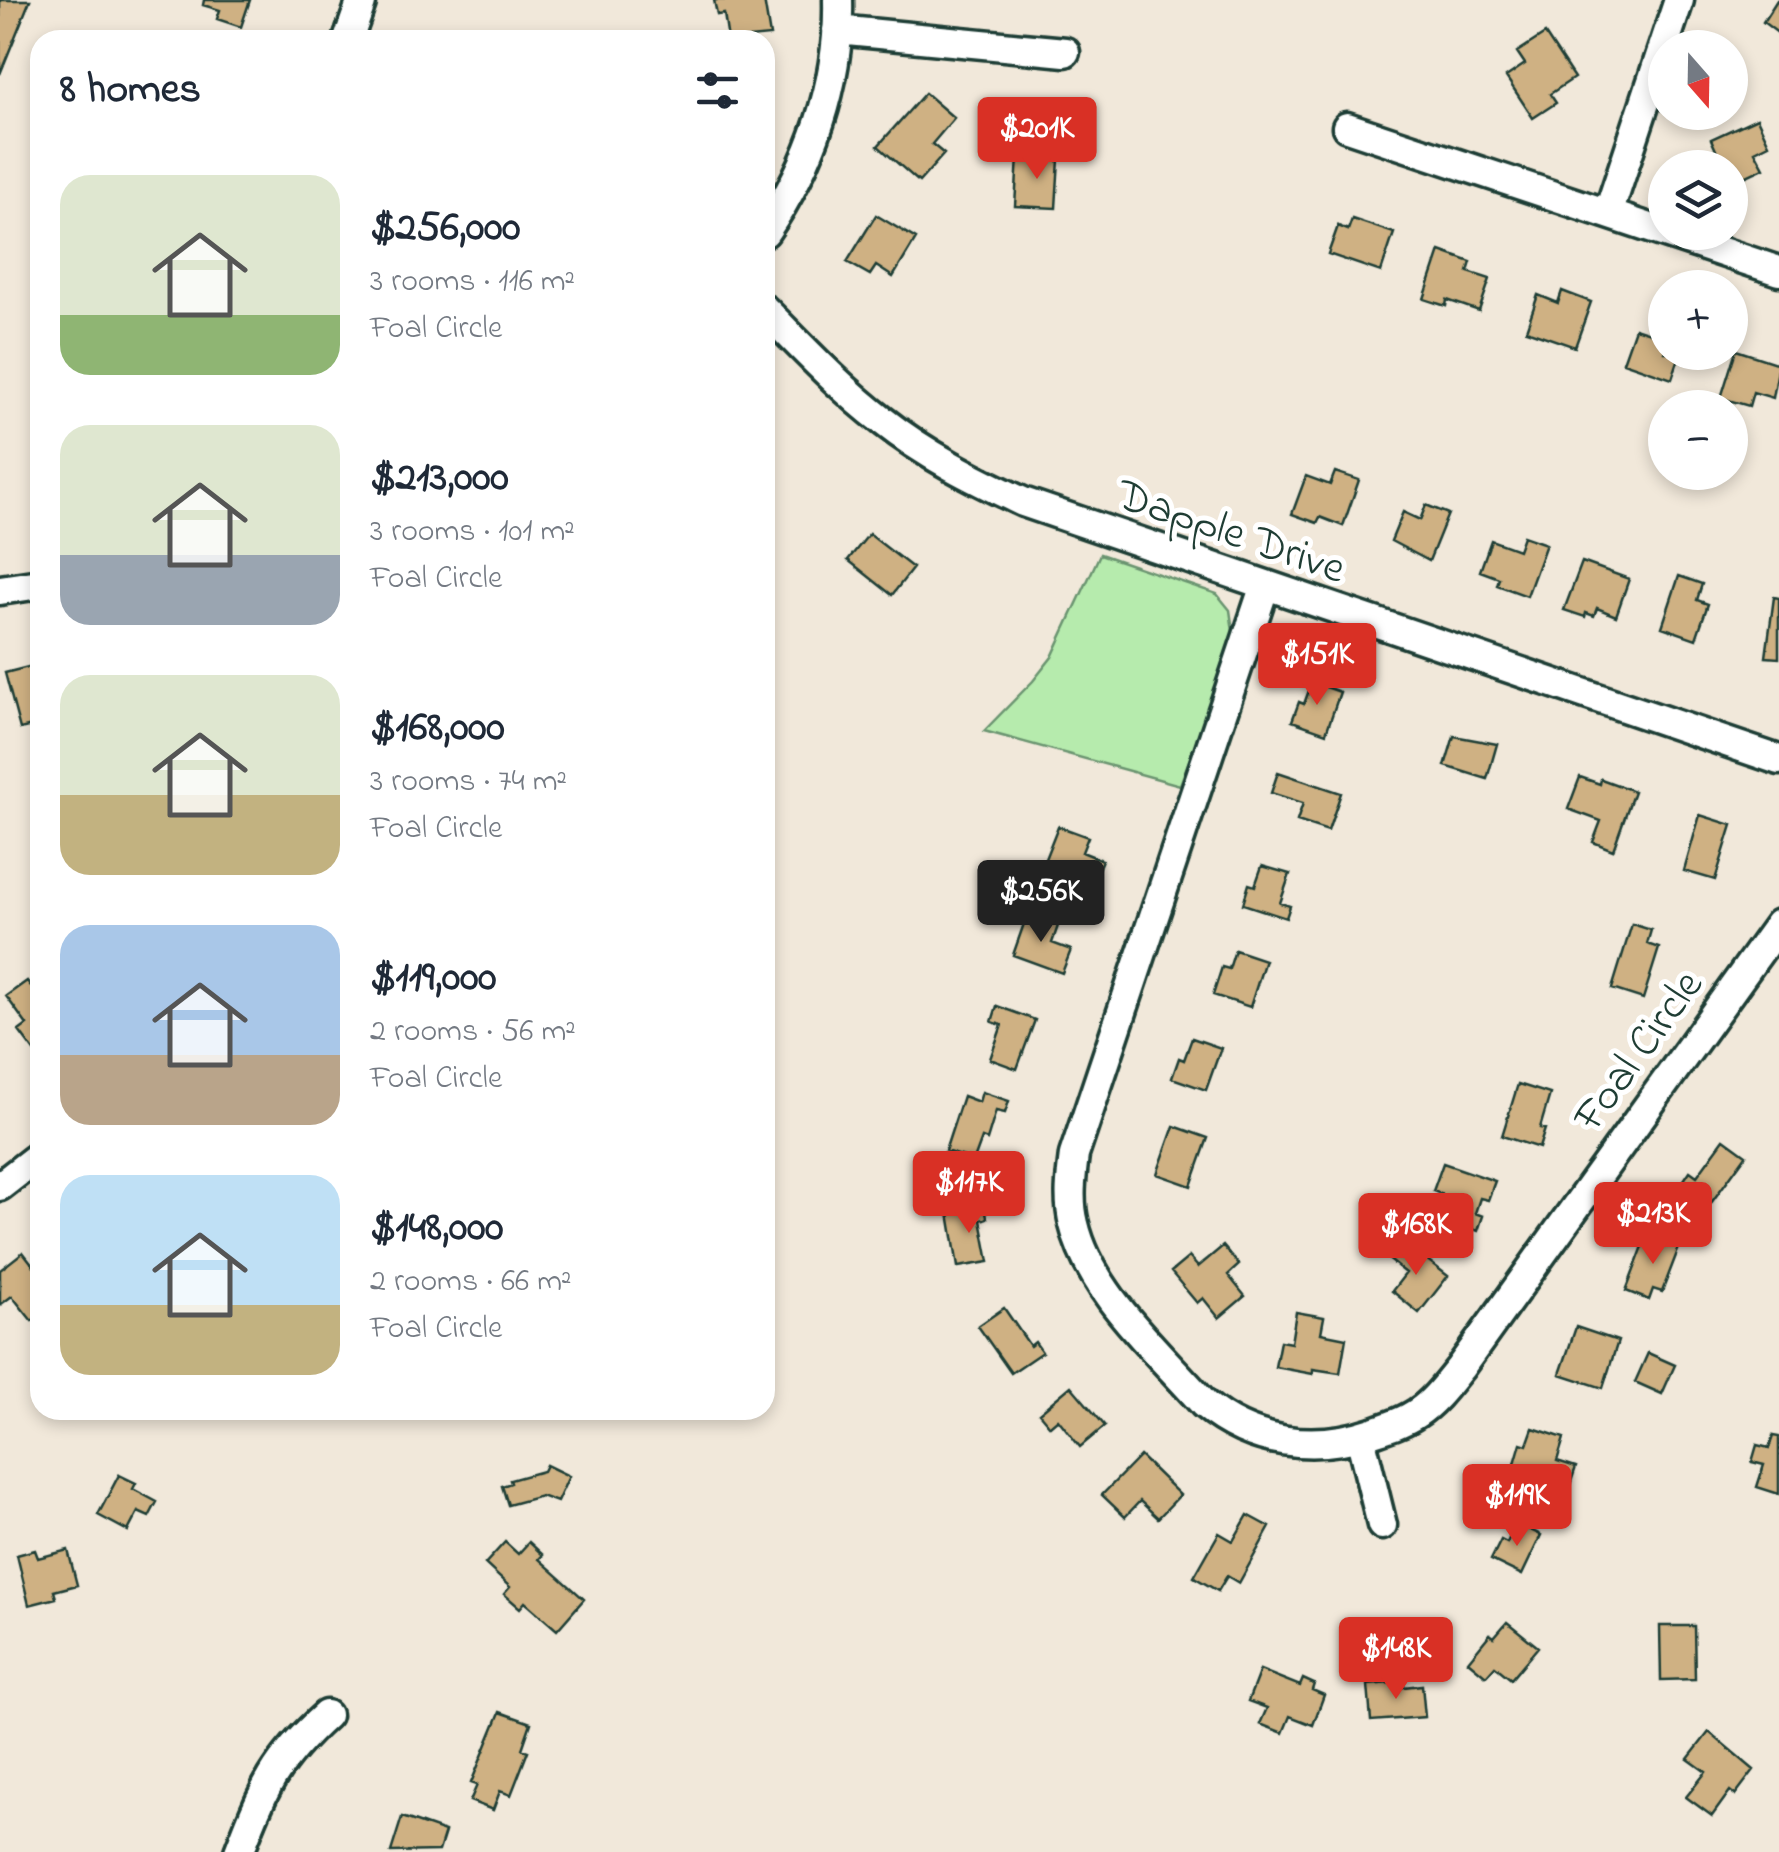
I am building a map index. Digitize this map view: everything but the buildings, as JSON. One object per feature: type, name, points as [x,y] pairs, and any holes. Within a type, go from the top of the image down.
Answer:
[{"type":"street","points":[[775,216],[813,143],[830,80],[838,0]]},
{"type":"street","points":[[1608,214],[1679,0]]},
{"type":"street","points":[[352,30],[361,3]]},
{"type":"street","points":[[837,30],[1065,52]]},
{"type":"street","points":[[1347,127],[1779,272]]},
{"type":"street","name":"Dapple Drive","points":[[775,320],[850,394],[897,432],[947,464],[1023,502],[1779,760]]},
{"type":"street","name":"Foal Circle","points":[[1265,585],[1074,1155],[1070,1188],[1072,1221],[1082,1253],[1105,1291],[1204,1404],[1220,1417],[1246,1432],[1288,1442],[1320,1442],[1360,1436],[1416,1414],[1442,1390],[1779,924]]},
{"type":"street","points":[[0,590],[30,586]]},
{"type":"street","points":[[0,1186],[30,1163]]},
{"type":"street","points":[[1360,1436],[1382,1525]]},
{"type":"street","points":[[239,1852],[276,1767],[294,1744],[326,1716]]},
{"type":"green space","points":[[1100,554],[1217,594],[1230,610],[1234,638],[1180,785],[984,731],[1052,657]]}]
